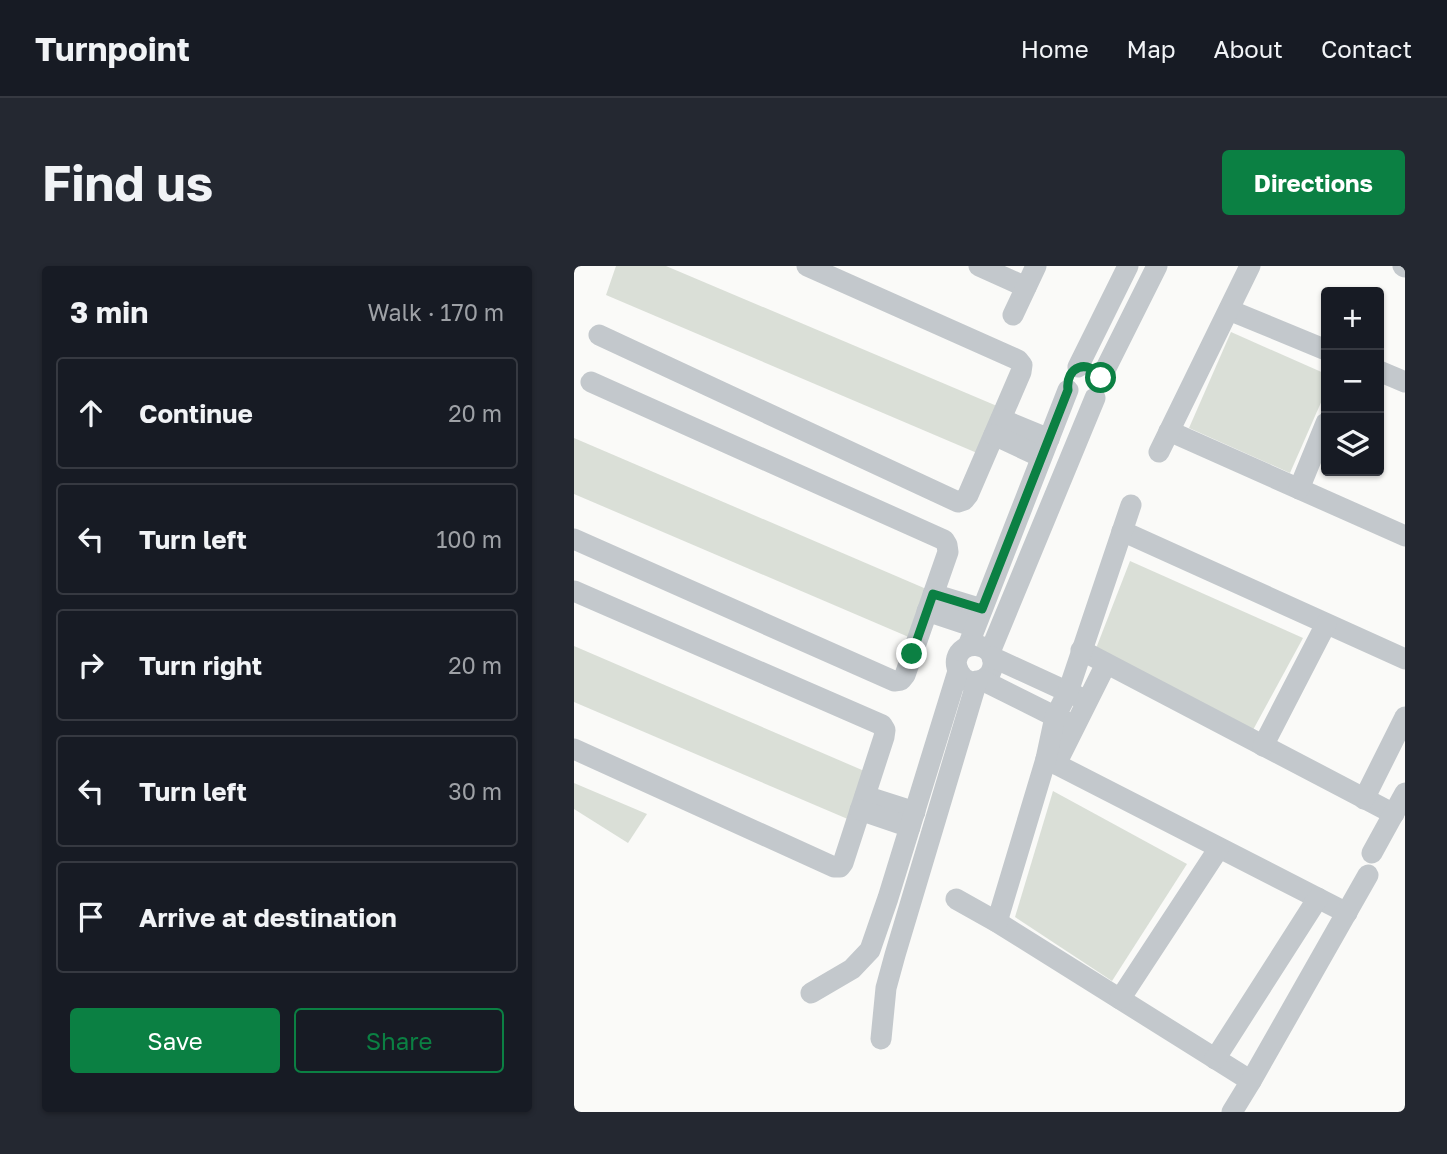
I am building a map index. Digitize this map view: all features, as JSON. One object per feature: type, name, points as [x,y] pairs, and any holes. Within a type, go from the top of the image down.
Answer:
[{"type":"street","points":[[599,335],[958,502],[964,500],[1021,372],[1018,360],[807,266]]},
{"type":"street","points":[[979,266],[1026,287]]},
{"type":"street","points":[[1013,315],[1036,266]]},
{"type":"street","points":[[1079,367],[1128,266]]},
{"type":"street","points":[[972,677],[987,677],[993,668],[991,654],[1098,388],[1157,266]]},
{"type":"street","points":[[1159,452],[1250,266]]},
{"type":"street","points":[[1229,310],[1321,347]]},
{"type":"street","points":[[1068,390],[1074,399],[1090,401],[1098,388],[1094,369],[1079,367],[1068,379],[1068,390],[975,627],[957,659],[972,677],[1075,727]]},
{"type":"street","points":[[1384,373],[1405,382]]},
{"type":"street","points":[[574,539],[894,681],[901,680],[905,675],[948,552],[944,540],[591,382]]},
{"type":"street","points":[[998,427],[1045,448]]},
{"type":"street","points":[[1169,431],[1404,535]]},
{"type":"street","points":[[1299,489],[1321,436]]},
{"type":"street","points":[[997,922],[1051,762],[1055,717],[1068,692],[1131,505]]},
{"type":"street","points":[[1122,531],[1405,659]]},
{"type":"street","points":[[574,591],[882,724],[885,730],[840,867],[834,867],[574,750]]},
{"type":"street","points":[[930,603],[975,627],[980,645],[991,654],[1088,701]]},
{"type":"street","points":[[1263,746],[1326,624]]},
{"type":"street","points":[[1081,650],[1394,814]]},
{"type":"street","points":[[1051,762],[1075,727],[1106,664]]},
{"type":"street","points":[[811,993],[852,970],[870,950],[912,820],[972,677]]},
{"type":"street","points":[[881,1039],[887,985],[972,677]]},
{"type":"street","points":[[1364,799],[1405,717]]},
{"type":"street","points":[[1051,762],[1347,913]]},
{"type":"street","points":[[1372,853],[1405,793]]},
{"type":"street","points":[[862,803],[912,820]]},
{"type":"street","points":[[1120,999],[1219,848]]},
{"type":"street","points":[[1232,1112],[1368,875]]},
{"type":"street","points":[[888,898],[897,907],[909,908]]},
{"type":"street","points":[[1214,1059],[1318,898]]},
{"type":"street","points":[[956,899],[1251,1082]]},
{"type":"street","points":[[852,970],[878,974],[884,978],[887,985]]},
{"type":"shaded area","points":[[616,266],[666,266],[997,406],[977,453],[606,295]]},
{"type":"shaded area","points":[[1231,332],[1321,372],[1321,402],[1290,473],[1189,428]]},
{"type":"shaded area","points":[[574,438],[931,591],[911,638],[574,494]]},
{"type":"shaded area","points":[[1130,561],[1303,638],[1253,730],[1095,651]]},
{"type":"shaded area","points":[[574,646],[869,773],[850,820],[574,702]]},
{"type":"shaded area","points":[[574,783],[647,814],[628,843],[574,809]]},
{"type":"shaded area","points":[[1053,791],[1187,864],[1112,981],[1015,917]]},
{"type":"route","points":[[912,654],[933,594],[982,609],[1068,390],[1070,374],[1084,366],[1094,369],[1101,378]]}]
